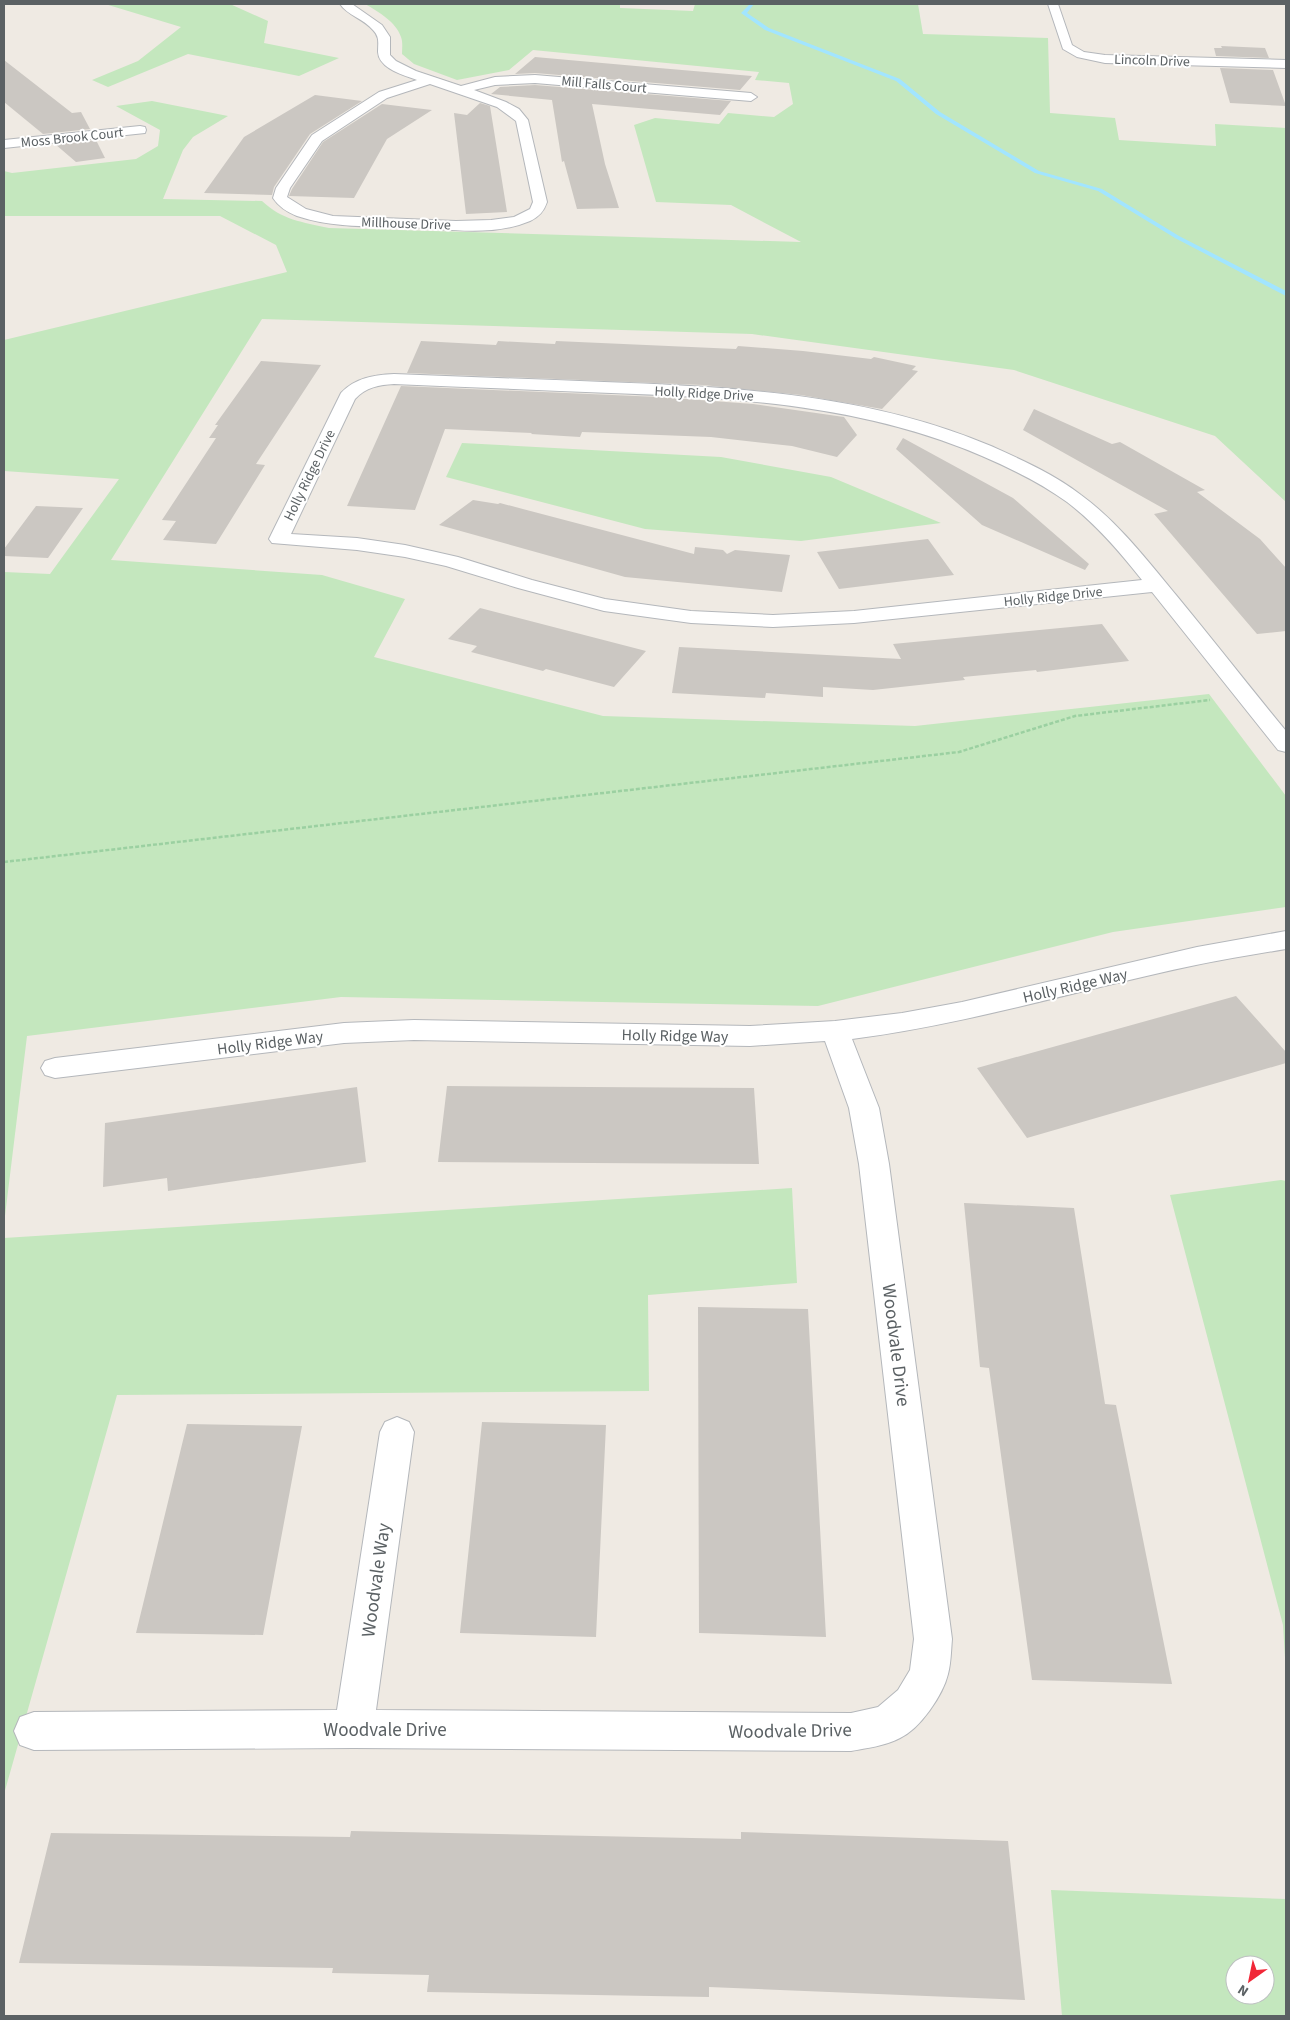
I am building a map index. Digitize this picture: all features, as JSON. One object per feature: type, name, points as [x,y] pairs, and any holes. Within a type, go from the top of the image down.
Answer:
[{"type":"street","name":"Millhouse Drive","points":[[345,4],[378,27],[383,34],[385,58],[401,70],[501,104],[519,115],[522,120],[540,202],[539,209],[532,215],[505,223],[489,225],[342,220],[308,215],[285,204],[280,198],[283,188],[317,138],[383,95],[430,80]]},
{"type":"street","name":"Lincoln Drive","points":[[1053,4],[1067,48],[1081,55],[1123,60],[1286,64]]},
{"type":"street","name":"Mill Falls Court","points":[[458,90],[495,81],[535,79],[754,93],[740,111]]},
{"type":"street","name":"Moss Brook Court","points":[[4,144],[140,130]]},
{"type":"street","name":"Holly Ridge Drive","points":[[1157,585],[854,617],[773,621],[690,617],[604,605],[525,584],[451,561],[405,551],[357,544],[278,539],[347,397],[352,390],[363,384],[394,379],[715,392],[776,397],[834,405],[888,416],[941,432],[989,452],[1033,473],[1075,499],[1107,527],[1157,585],[1286,746]]},
{"type":"street","name":"Holly Ridge Way","points":[[55,1068],[344,1033],[414,1030],[750,1036],[835,1031],[902,1023],[954,1013],[1197,956],[1286,940]]},
{"type":"street","name":"Woodvale Drive","points":[[34,1731],[354,1729],[851,1732],[888,1724],[912,1704],[929,1674],[933,1639],[874,1164],[864,1108],[835,1031]]},
{"type":"street","name":"Woodvale Way","points":[[354,1729],[397,1432]]},
{"type":"path","points":[[4,862],[959,752],[1075,716],[1246,696]]},
{"type":"green space","points":[[105,4],[230,4],[268,21],[264,43],[339,58],[299,76],[188,54],[108,87],[92,80],[138,61],[181,27]]},
{"type":"green space","points":[[365,4],[620,4],[620,8],[693,11],[695,4],[918,4],[923,34],[1048,38],[1050,113],[1115,118],[1119,140],[1216,146],[1215,124],[1286,128],[1286,502],[1215,436],[1014,370],[752,334],[262,319],[111,560],[322,575],[405,599],[374,657],[603,716],[915,726],[1209,694],[1286,796],[1286,907],[1113,932],[818,1006],[341,997],[27,1036],[4,1224],[4,572],[50,574],[119,479],[4,471],[4,340],[287,272],[276,245],[220,216],[4,216],[4,171],[12,173],[136,159],[158,146],[160,130],[116,106],[152,101],[228,116],[193,137],[183,150],[163,199],[262,201],[285,216],[301,222],[329,228],[801,242],[731,205],[656,202],[634,125],[655,118],[719,124],[728,113],[774,117],[793,104],[789,83],[755,80],[759,72],[533,50],[509,70],[457,80],[414,64],[402,54],[402,39],[391,22]]},
{"type":"green space","points":[[462,443],[721,457],[831,477],[941,523],[801,541],[645,529],[446,477]]},
{"type":"green space","points":[[1281,1180],[1286,1181],[1286,1674],[1283,1625],[1170,1195]]},
{"type":"green space","points":[[792,1188],[797,1283],[648,1295],[649,1391],[117,1395],[4,1794],[4,1238]]},
{"type":"green space","points":[[1051,1890],[1286,1899],[1286,2016],[1062,2016]]},
{"type":"building","points":[[1221,46],[1265,48],[1269,58],[1216,56],[1214,48],[1222,48]]},
{"type":"building","points":[[535,57],[752,76],[740,90],[535,73],[515,74]]},
{"type":"building","points":[[4,60],[72,113],[81,112],[90,129],[43,134],[4,102]]},
{"type":"building","points":[[1220,68],[1273,70],[1286,106],[1230,103]]},
{"type":"building","points":[[535,85],[731,101],[720,115],[592,104],[605,164],[619,208],[577,209],[564,161],[562,162],[552,100],[491,94],[500,87]]},
{"type":"building","points":[[315,95],[362,101],[310,134],[274,187],[272,195],[204,193],[244,137]]},
{"type":"building","points":[[480,103],[490,106],[507,212],[466,214],[454,113],[467,115]]},
{"type":"building","points":[[382,104],[432,110],[387,139],[354,198],[289,196],[323,142]]},
{"type":"building","points":[[96,140],[105,158],[76,162],[55,144]]},
{"type":"building","points":[[421,341],[496,345],[498,341],[555,344],[556,341],[736,349],[738,346],[871,359],[874,357],[916,366],[912,370],[918,371],[882,409],[801,395],[703,385],[407,373]]},
{"type":"building","points":[[261,361],[321,365],[256,464],[265,465],[216,544],[163,540],[176,521],[162,520],[216,438],[209,438],[218,425],[215,425]]},
{"type":"building","points":[[401,386],[659,397],[753,404],[844,417],[857,435],[837,457],[792,446],[711,437],[582,432],[580,437],[445,429],[415,510],[347,506]]},
{"type":"building","points":[[1034,409],[1112,444],[1120,442],[1205,490],[1197,492],[1260,539],[1286,568],[1286,631],[1257,634],[1154,514],[1168,511],[1023,430]]},
{"type":"building","points":[[903,438],[1013,498],[1089,564],[1085,570],[982,525],[896,449]]},
{"type":"building","points":[[473,500],[500,503],[694,554],[695,547],[723,550],[727,554],[735,550],[790,555],[782,592],[625,577],[439,525]]},
{"type":"building","points":[[36,506],[83,508],[48,558],[4,556],[4,549]]},
{"type":"building","points":[[928,539],[954,575],[839,589],[817,552]]},
{"type":"building","points":[[480,608],[646,651],[614,687],[546,669],[543,671],[471,652],[477,646],[448,639]]},
{"type":"building","points":[[1102,624],[1129,661],[1037,672],[1036,670],[963,677],[965,680],[873,690],[823,687],[823,697],[766,693],[765,698],[672,693],[679,647],[901,659],[893,644]]},
{"type":"building","points":[[1236,996],[1286,1052],[1286,1063],[1027,1138],[977,1068]]},
{"type":"building","points":[[447,1086],[754,1088],[759,1164],[438,1162]]},
{"type":"building","points":[[357,1087],[366,1162],[168,1191],[167,1178],[103,1187],[105,1123]]},
{"type":"building","points":[[964,1203],[1074,1208],[1105,1404],[1116,1405],[1172,1684],[1032,1680],[989,1368],[980,1367]]},
{"type":"building","points":[[698,1307],[808,1309],[826,1637],[699,1633]]},
{"type":"building","points":[[482,1422],[606,1425],[596,1637],[460,1633]]},
{"type":"building","points":[[187,1424],[302,1426],[263,1635],[136,1633]]},
{"type":"building","points":[[351,1831],[741,1839],[741,1832],[1008,1841],[1025,2000],[709,1987],[709,1997],[427,1992],[429,1975],[332,1973],[333,1968],[19,1963],[51,1833],[350,1837]]},
{"type":"waterway","points":[[752,4],[744,13],[767,29],[898,80],[938,113],[1037,172],[1100,190],[1177,237],[1286,294]]}]
